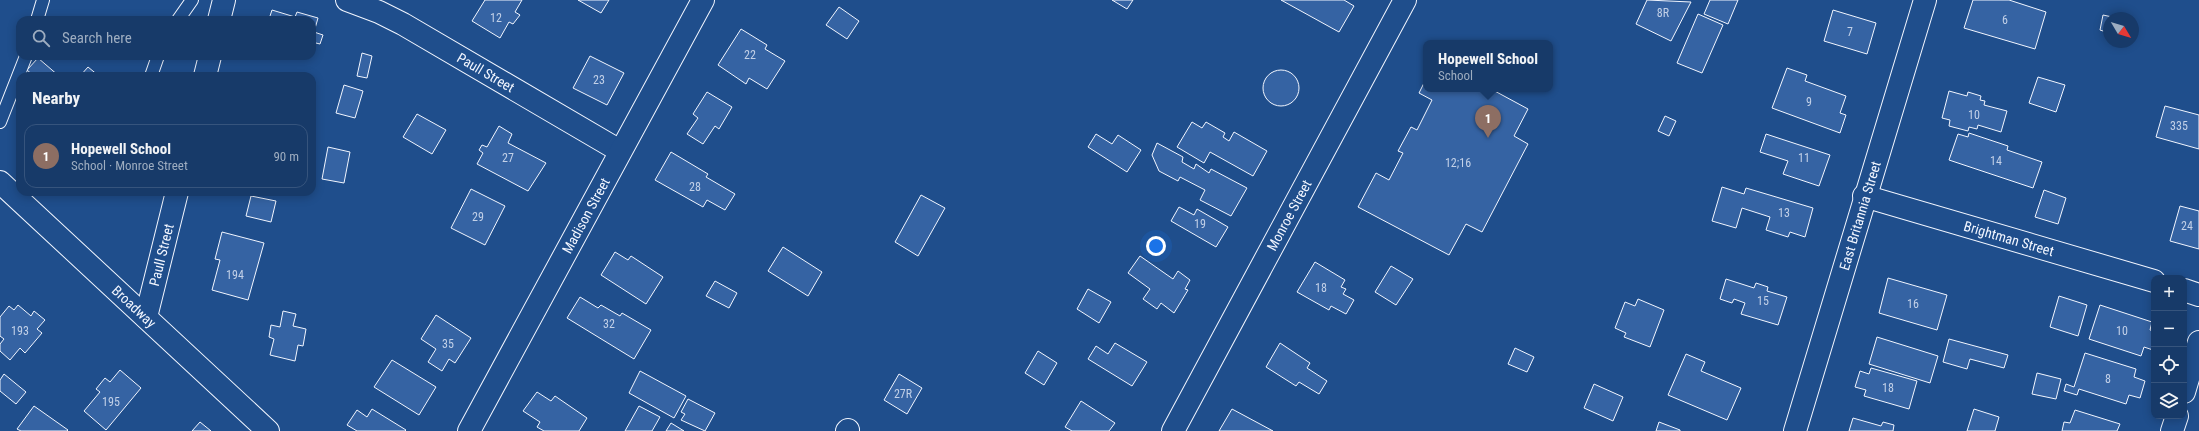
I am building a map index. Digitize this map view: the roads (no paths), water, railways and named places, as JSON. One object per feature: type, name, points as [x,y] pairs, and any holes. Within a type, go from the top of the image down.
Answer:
[{"type":"street","points":[[220,16],[224,0]]},
{"type":"street","name":"Paull Street","points":[[347,0],[379,12],[403,24],[620,151]]},
{"type":"street","name":"Madison Street","points":[[469,431],[702,0]]},
{"type":"street","name":"Monroe Street","points":[[1173,431],[1405,0]]},
{"type":"street","name":"East Britannia Street","points":[[1795,431],[1864,196],[1925,0]]},
{"type":"street","points":[[206,72],[209,60]]},
{"type":"street","name":"Broadway","points":[[0,182],[268,431]]},
{"type":"street","name":"Paull Street","points":[[146,317],[176,196]]},
{"type":"street","name":"Brightman Street","points":[[1864,196],[2151,280]]},
{"type":"street","points":[[2187,291],[2199,295]]},
{"type":"street","points":[[2187,383],[2199,342]]},
{"type":"street","points":[[2172,431],[2176,419]]},
{"type":"lane","points":[[38,16],[43,0]]},
{"type":"lane","points":[[181,16],[192,0]]},
{"type":"lane","points":[[20,72],[24,60]]},
{"type":"lane","points":[[152,72],[157,60]]},
{"type":"lane","points":[[0,122],[16,81]]},
{"type":"place","name":"Hopewell School","points":[[1488,138]]}]
